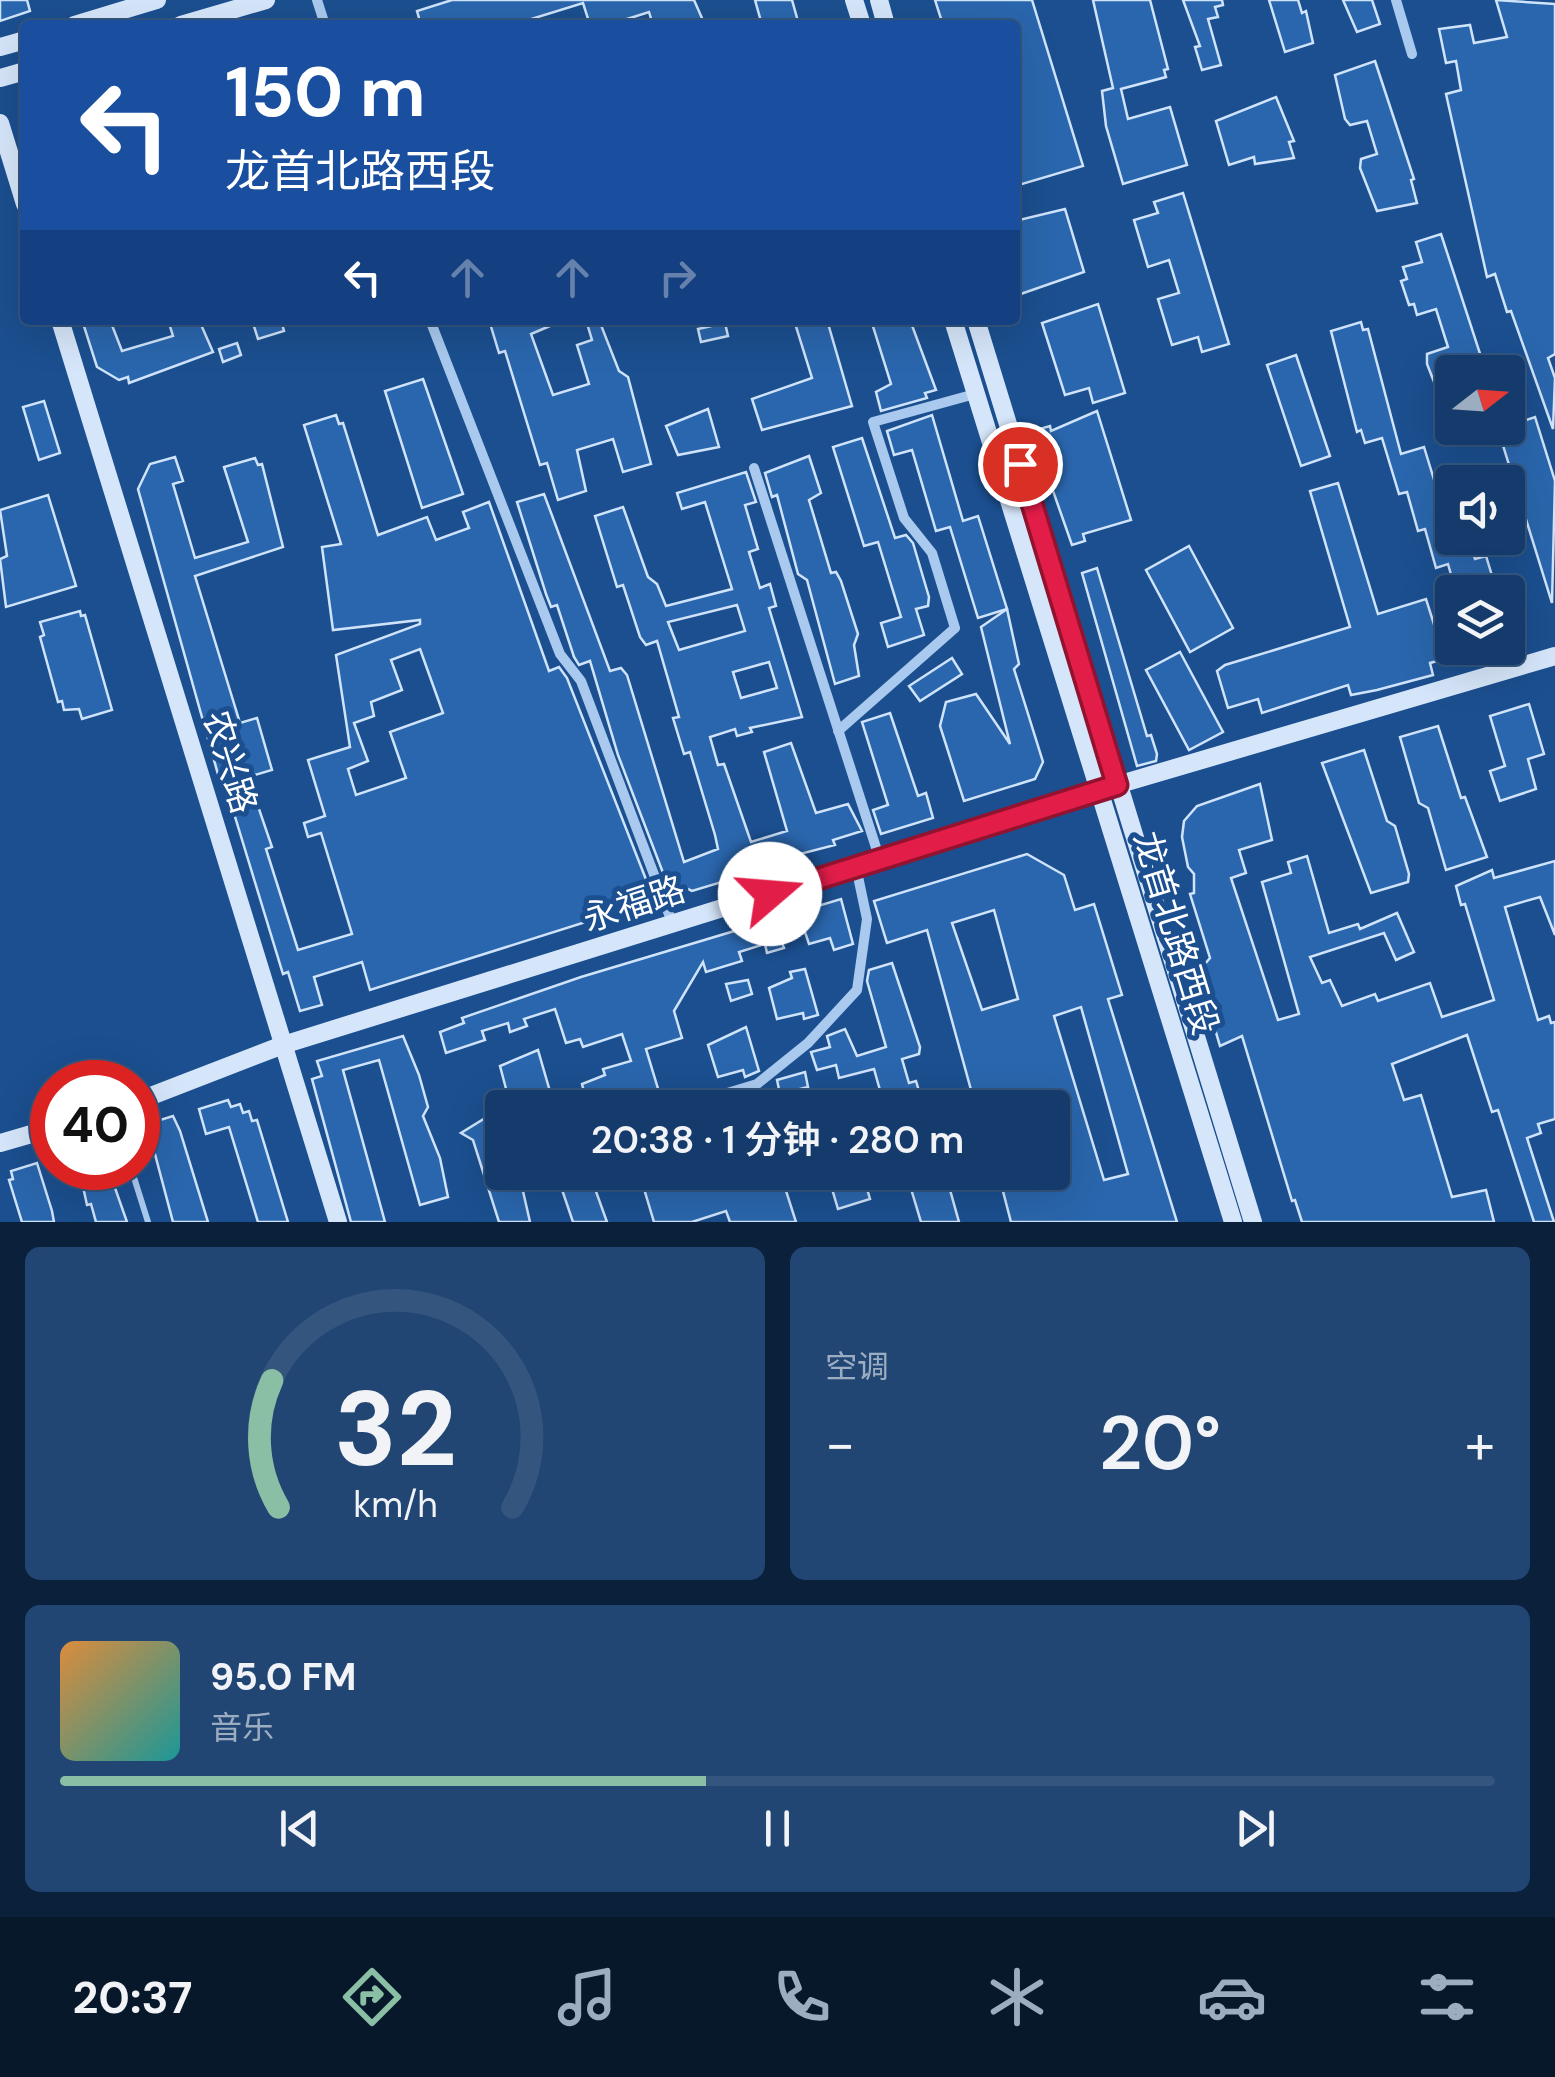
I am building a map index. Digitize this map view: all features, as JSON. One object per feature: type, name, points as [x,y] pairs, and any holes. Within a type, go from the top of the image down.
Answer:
[{"type":"street","points":[[91,20],[157,0]]},
{"type":"street","points":[[198,20],[266,0]]},
{"type":"street","points":[[1396,0],[1412,54]]},
{"type":"street","points":[[0,123],[20,188]]},
{"type":"street","name":"农兴路","points":[[62,325],[338,1222]]},
{"type":"street","points":[[432,325],[560,654],[581,681],[673,926]]},
{"type":"street","name":"龙首北路西段","points":[[954,325],[1232,1222]]},
{"type":"street","name":"龙首北路西段","points":[[978,325],[1253,1222]]},
{"type":"street","points":[[838,730],[955,628],[932,553],[904,518],[873,422],[975,394]]},
{"type":"street","points":[[754,468],[880,860]]},
{"type":"street","name":"永福路","points":[[160,1093],[283,1046],[1117,785],[1555,656]]},
{"type":"street","points":[[737,1090],[757,1084],[808,1043],[857,990],[867,919],[856,868]]},
{"type":"street","points":[[0,1144],[30,1135]]},
{"type":"lane","points":[[138,1190],[148,1222]]},
{"type":"building","points":[[0,0],[27,0],[30,11],[0,21]]},
{"type":"building","points":[[452,0],[694,0],[703,20],[651,20],[649,12],[624,20],[588,20],[583,3],[528,20],[420,20],[417,11]]},
{"type":"building","points":[[755,0],[792,0],[798,20],[761,20]]},
{"type":"building","points":[[935,0],[1032,0],[1083,166],[1020,185],[1020,20],[941,20]]},
{"type":"building","points":[[1093,0],[1150,0],[1168,69],[1164,70],[1166,77],[1121,89],[1128,119],[1170,107],[1187,165],[1123,184],[1106,126],[1102,91],[1113,88]]},
{"type":"building","points":[[1183,0],[1222,0],[1223,5],[1215,7],[1218,17],[1208,19],[1221,65],[1202,70],[1195,47],[1200,46]]},
{"type":"building","points":[[1269,0],[1298,0],[1302,13],[1306,11],[1313,43],[1285,52]]},
{"type":"building","points":[[1343,0],[1372,0],[1380,24],[1357,32]]},
{"type":"building","points":[[1496,0],[1555,4],[1555,354],[1548,358],[1555,378],[1553,429],[1495,274],[1487,277],[1446,94],[1461,90],[1456,61],[1446,63],[1439,29],[1470,25],[1474,43],[1507,37]]},
{"type":"building","points":[[1375,61],[1414,179],[1411,180],[1417,203],[1377,211],[1360,168],[1361,159],[1377,154],[1367,121],[1350,125],[1345,119],[1335,75]]},
{"type":"building","points":[[1276,97],[1294,141],[1289,142],[1294,158],[1255,164],[1254,157],[1229,165],[1216,121]]},
{"type":"building","points":[[1183,193],[1229,344],[1202,352],[1198,337],[1172,345],[1158,299],[1179,293],[1169,260],[1148,267],[1134,220],[1158,213],[1154,202]]},
{"type":"building","points":[[1065,209],[1084,272],[1020,294],[1020,220]]},
{"type":"building","points":[[1441,234],[1480,355],[1435,355],[1435,384],[1427,354],[1448,347],[1436,309],[1417,315],[1401,281],[1407,279],[1403,267],[1422,262],[1416,242]]},
{"type":"building","points":[[1098,304],[1125,393],[1093,403],[1089,388],[1065,395],[1042,323]]},
{"type":"building","points":[[1361,322],[1363,330],[1368,329],[1401,454],[1424,447],[1435,483],[1435,555],[1474,555],[1475,559],[1486,556],[1492,575],[1451,575],[1448,564],[1436,568],[1425,529],[1418,531],[1407,492],[1399,494],[1382,438],[1365,443],[1361,430],[1357,432],[1331,331]]},
{"type":"building","points":[[84,325],[112,325],[122,351],[173,336],[170,325],[201,325],[213,352],[129,383],[128,377],[119,380],[97,367]]},
{"type":"building","points":[[254,325],[282,325],[284,331],[258,339]]},
{"type":"building","points":[[491,325],[552,325],[531,334],[553,395],[589,384],[577,345],[592,340],[588,325],[601,325],[619,371],[628,377],[651,464],[623,472],[613,439],[577,450],[586,491],[558,500],[547,463],[540,465],[505,351],[499,353]]},
{"type":"building","points":[[725,325],[728,336],[701,342],[698,329]]},
{"type":"building","points":[[796,325],[828,325],[852,406],[762,430],[752,399],[812,378]]},
{"type":"building","points":[[873,325],[912,325],[936,390],[925,393],[927,398],[881,411],[876,392],[891,384]]},
{"type":"building","points":[[237,343],[241,355],[223,362],[219,349]]},
{"type":"building","points":[[1296,355],[1330,456],[1301,466],[1267,365]]},
{"type":"building","points":[[423,379],[463,494],[422,508],[385,391]]},
{"type":"building","points":[[44,401],[60,453],[39,460],[23,407]]},
{"type":"building","points":[[708,409],[719,447],[678,455],[666,426]]},
{"type":"building","points":[[1097,411],[1131,520],[1083,534],[1085,541],[1072,545],[1032,431],[1050,426],[1051,431]]},
{"type":"building","points":[[336,415],[339,424],[343,423],[378,535],[427,517],[436,540],[469,528],[463,512],[489,502],[549,671],[559,667],[567,678],[658,910],[599,927],[595,919],[370,990],[362,962],[314,977],[322,1005],[300,1011],[288,972],[283,974],[225,784],[221,785],[138,489],[150,464],[175,457],[183,481],[173,484],[195,558],[248,542],[224,467],[255,458],[258,465],[262,464],[283,547],[195,576],[240,723],[257,718],[272,770],[248,777],[272,847],[266,849],[298,950],[352,934],[321,833],[308,837],[304,823],[325,816],[308,760],[350,747],[336,655],[420,624],[420,620],[333,630],[322,547],[341,544],[304,425]],"holes":[[[420,649],[443,713],[390,732],[406,778],[356,795],[348,769],[368,761],[354,723],[374,716],[371,702],[402,690],[391,660]]]},
{"type":"building","points":[[932,415],[963,521],[978,516],[1007,609],[978,618],[950,527],[936,531],[912,450],[894,455],[887,431]]},
{"type":"building","points":[[1535,417],[1555,481],[1552,603],[1525,516],[1525,465],[1509,465],[1503,445],[1525,445],[1525,420]]},
{"type":"building","points":[[862,438],[895,538],[906,535],[913,543],[929,597],[928,606],[916,609],[924,635],[888,647],[881,623],[901,617],[878,542],[864,546],[833,447]]},
{"type":"building","points":[[809,456],[821,493],[809,500],[831,573],[836,572],[841,581],[858,634],[854,645],[859,676],[835,684],[807,580],[798,574],[777,495],[772,497],[765,473]]},
{"type":"building","points":[[746,472],[756,502],[745,505],[758,549],[749,552],[760,588],[770,584],[776,606],[769,608],[802,717],[750,728],[752,732],[737,736],[735,729],[710,737],[718,765],[724,764],[751,842],[787,831],[764,752],[791,743],[816,813],[848,804],[862,831],[833,840],[835,845],[765,863],[762,870],[741,872],[742,876],[692,891],[665,878],[618,755],[590,661],[579,665],[557,605],[551,607],[517,502],[544,494],[610,671],[621,668],[627,675],[684,862],[718,849],[715,835],[690,752],[684,754],[673,718],[679,717],[657,641],[646,645],[640,637],[623,585],[617,587],[595,516],[623,507],[648,577],[657,584],[666,606],[732,589],[705,502],[682,509],[677,493]],"holes":[[[737,605],[745,631],[679,650],[668,622]],[[769,662],[777,688],[741,698],[733,672]]]},
{"type":"building","points":[[1338,483],[1378,614],[1426,599],[1435,628],[1435,662],[1430,663],[1433,675],[1351,695],[1348,685],[1262,713],[1258,699],[1228,708],[1217,671],[1225,665],[1350,627],[1310,491]]},
{"type":"building","points":[[48,495],[76,586],[6,607],[0,559],[7,556],[0,510]]},
{"type":"building","points":[[1189,546],[1233,628],[1190,652],[1146,570]]},
{"type":"building","points":[[1097,568],[1147,736],[1151,735],[1157,754],[1156,761],[1137,766],[1082,573]]},
{"type":"building","points":[[1007,609],[1019,664],[1014,669],[1043,762],[1035,779],[964,801],[940,726],[946,702],[976,694],[1010,744],[981,627]]},
{"type":"building","points":[[80,611],[81,616],[85,615],[112,710],[82,719],[79,709],[64,710],[62,701],[58,702],[40,637],[44,635],[40,622]]},
{"type":"building","points":[[1180,652],[1223,732],[1189,750],[1146,670]]},
{"type":"building","points":[[952,658],[962,674],[920,701],[909,686]]},
{"type":"building","points":[[1529,704],[1544,754],[1528,759],[1536,789],[1500,801],[1490,771],[1505,766],[1490,716]]},
{"type":"building","points":[[890,713],[918,796],[926,793],[933,818],[881,834],[873,810],[888,805],[862,722]]},
{"type":"building","points":[[1438,726],[1461,798],[1465,797],[1487,857],[1446,870],[1428,808],[1419,803],[1400,737]]},
{"type":"building","points":[[1364,750],[1387,821],[1395,826],[1409,874],[1408,882],[1371,893],[1322,763]]},
{"type":"building","points":[[1260,784],[1272,840],[1239,850],[1246,873],[1231,878],[1278,1020],[1299,1014],[1262,882],[1291,873],[1288,862],[1307,856],[1329,933],[1358,924],[1360,929],[1397,913],[1414,952],[1396,960],[1384,933],[1310,957],[1322,983],[1330,980],[1342,1006],[1375,994],[1378,1001],[1430,983],[1442,1017],[1494,1000],[1456,886],[1492,870],[1494,878],[1555,861],[1555,935],[1540,897],[1505,907],[1538,1020],[1549,1016],[1551,1023],[1555,1022],[1555,1119],[1538,1124],[1541,1133],[1527,1138],[1554,1222],[1534,1222],[1498,1110],[1492,1112],[1467,1035],[1392,1064],[1404,1100],[1421,1095],[1452,1197],[1486,1190],[1494,1222],[1302,1222],[1295,1200],[1292,1201],[1242,1036],[1220,1046],[1198,972],[1210,958],[1190,894],[1194,893],[1194,874],[1188,867],[1182,837],[1184,821],[1197,806]]},
{"type":"building","points":[[1027,854],[1064,875],[1075,910],[1094,904],[1122,995],[1108,999],[1177,1222],[1011,1222],[1003,1190],[1070,1190],[1070,1090],[971,1090],[927,930],[887,943],[874,901]],"holes":[[[994,910],[1018,999],[982,1010],[952,923]],[[1081,1007],[1128,1174],[1104,1180],[1054,1016]]]},
{"type":"building","points":[[841,899],[853,944],[834,950],[830,938],[809,944],[805,932],[781,940],[784,948],[767,953],[765,944],[739,952],[742,961],[706,972],[703,962],[674,1011],[682,1038],[646,1049],[658,1090],[584,1090],[582,1084],[605,1075],[603,1069],[631,1061],[622,1034],[583,1047],[580,1039],[566,1043],[555,1009],[524,1019],[527,1026],[510,1032],[508,1023],[482,1031],[485,1040],[446,1053],[440,1032],[464,1023],[462,1018],[581,977]]},
{"type":"building","points":[[892,963],[920,1047],[919,1054],[902,1059],[909,1083],[916,1081],[919,1090],[880,1090],[874,1069],[839,1078],[836,1065],[817,1070],[811,1052],[830,1047],[827,1036],[845,1029],[857,1056],[886,1047],[867,981],[869,970]]},
{"type":"building","points":[[805,969],[818,1015],[804,1019],[803,1013],[777,1019],[769,988],[792,978],[790,972]]},
{"type":"building","points":[[748,980],[752,994],[731,1001],[726,984]]},
{"type":"building","points":[[746,1027],[759,1071],[745,1077],[743,1070],[718,1077],[708,1045]]},
{"type":"building","points":[[403,1036],[428,1107],[423,1116],[440,1158],[448,1197],[420,1205],[379,1060],[343,1070],[385,1222],[351,1222],[312,1079],[322,1076],[317,1061]]},
{"type":"building","points":[[538,1050],[550,1090],[506,1090],[500,1066]]},
{"type":"building","points":[[805,1072],[808,1087],[779,1090],[777,1080]]},
{"type":"building","points":[[228,1100],[231,1107],[240,1104],[243,1113],[249,1111],[252,1121],[257,1120],[288,1222],[258,1222],[229,1127],[206,1134],[199,1109]]},
{"type":"building","points":[[173,1116],[208,1222],[173,1222],[160,1173],[160,1120]]},
{"type":"building","points":[[485,1118],[485,1178],[473,1140],[461,1133]]},
{"type":"building","points":[[30,1165],[30,1190],[45,1190],[54,1222],[22,1222],[9,1180],[13,1179],[11,1171]]},
{"type":"building","points":[[84,1190],[116,1190],[127,1222],[96,1222],[91,1204],[87,1205]]},
{"type":"building","points":[[489,1190],[523,1190],[530,1222],[499,1222]]},
{"type":"building","points":[[562,1190],[595,1190],[607,1222],[573,1222]]},
{"type":"building","points":[[644,1190],[786,1190],[796,1222],[730,1222],[726,1211],[692,1222],[654,1222]]},
{"type":"building","points":[[832,1190],[867,1190],[870,1199],[838,1209]]},
{"type":"building","points":[[911,1190],[950,1190],[959,1222],[921,1222]]},
{"type":"route","points":[[770,894],[1117,785],[1020,464]]}]
